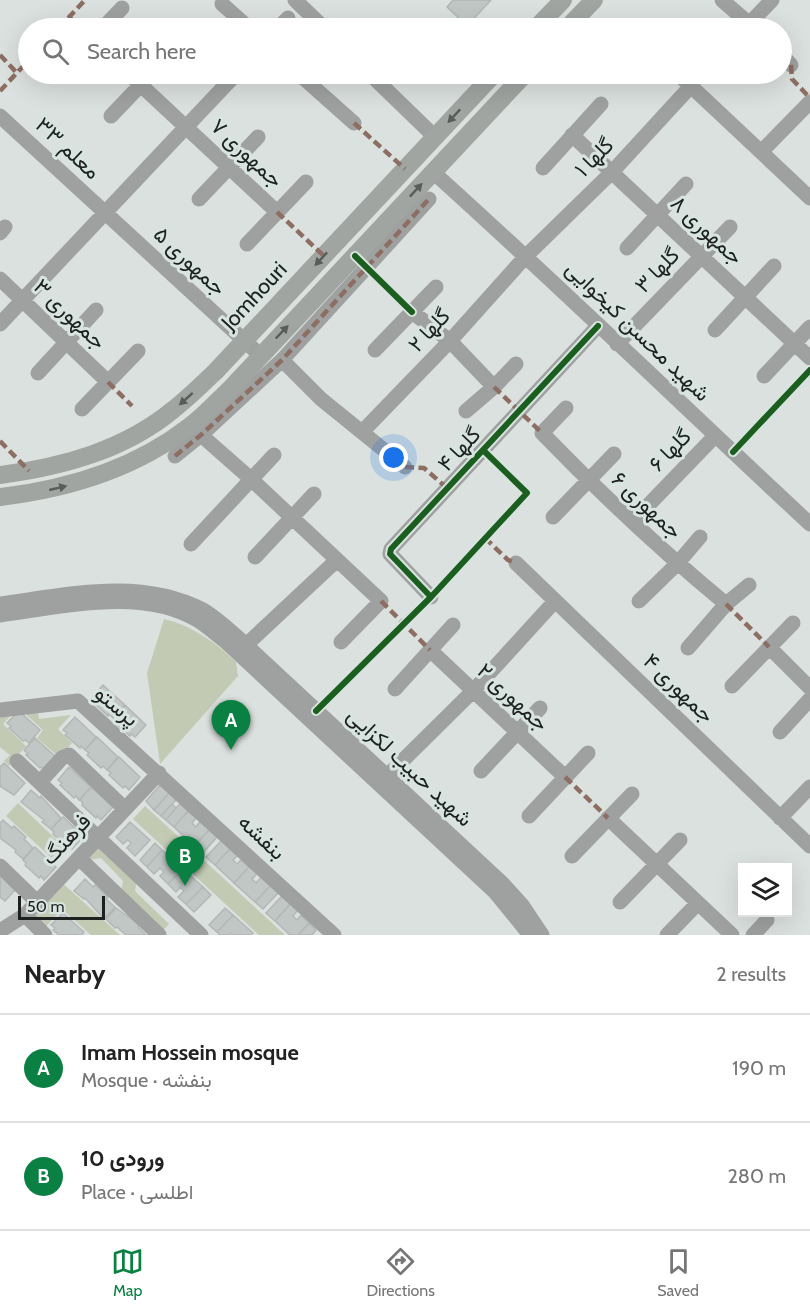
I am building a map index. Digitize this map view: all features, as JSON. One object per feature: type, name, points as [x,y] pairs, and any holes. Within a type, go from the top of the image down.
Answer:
[{"type":"main road","points":[[546,18],[563,0]]},
{"type":"main road","points":[[577,18],[594,0]]},
{"type":"main road","name":"Jomhouri","points":[[0,475],[67,462],[104,450],[141,432],[173,410],[215,372],[485,84]]},
{"type":"main road","name":"Jomhouri","points":[[0,498],[73,484],[112,471],[152,452],[191,426],[261,356],[313,313],[433,172],[516,84]]},
{"type":"street","points":[[295,0],[314,18]]},
{"type":"street","points":[[722,0],[742,18]]},
{"type":"street","points":[[757,18],[772,0]]},
{"type":"street","points":[[222,4],[238,18]]},
{"type":"street","points":[[112,18],[122,8]]},
{"type":"street","points":[[111,116],[141,84]]},
{"type":"street","name":"جمهوری ۷","points":[[150,84],[186,127],[277,212]]},
{"type":"street","points":[[0,324],[227,84]]},
{"type":"street","points":[[310,84],[354,123]]},
{"type":"street","points":[[380,84],[435,137]]},
{"type":"street","points":[[691,86],[810,198]]},
{"type":"street","name":"گلها ۱","points":[[526,256],[612,172],[691,86]]},
{"type":"street","points":[[761,152],[810,102]]},
{"type":"street","points":[[543,168],[601,104]]},
{"type":"street","name":"معلم ۳۳","points":[[0,116],[105,213]]},
{"type":"street","name":"جمهوری ۸","points":[[572,135],[810,358]]},
{"type":"street","points":[[199,199],[258,137]]},
{"type":"street","name":"شهید محسن کیخوایی","points":[[433,172],[526,256],[715,436],[807,514]]},
{"type":"street","points":[[247,244],[306,182]]},
{"type":"street","points":[[627,248],[686,184]]},
{"type":"street","points":[[175,456],[282,360],[313,313],[429,199]]},
{"type":"street","name":"جمهوری ۵","points":[[105,213],[261,356]]},
{"type":"street","name":"گلها ۳","points":[[617,344],[730,227]]},
{"type":"street","name":"گلها ۲","points":[[362,432],[450,341],[526,256]]},
{"type":"street","points":[[715,330],[774,266]]},
{"type":"street","name":"جمهوری ۳","points":[[0,279],[108,382]]},
{"type":"street","points":[[375,350],[436,287]]},
{"type":"street","points":[[38,373],[96,310]]},
{"type":"street","points":[[412,312],[450,341],[494,387]]},
{"type":"street","name":"گلها ۴","points":[[431,597],[390,554],[391,549],[598,326]]},
{"type":"street","points":[[764,376],[810,327]]},
{"type":"street","points":[[82,410],[138,351]]},
{"type":"street","points":[[282,360],[321,399],[405,468]]},
{"type":"street","points":[[466,411],[516,364]]},
{"type":"street","name":"جمهوری ۶","points":[[566,408],[542,433],[677,564],[726,604]]},
{"type":"street","points":[[201,435],[381,601],[340,642]]},
{"type":"street","name":"گلها ۶","points":[[633,521],[715,436]]},
{"type":"street","points":[[553,517],[614,454]]},
{"type":"street","points":[[191,544],[274,455]]},
{"type":"street","points":[[255,557],[314,494]]},
{"type":"street","points":[[639,601],[677,564],[700,537]]},
{"type":"street","points":[[246,645],[337,560]]},
{"type":"street","name":"جمهوری ۴","points":[[516,563],[810,846]]},
{"type":"street","points":[[688,648],[726,604],[749,585]]},
{"type":"street","name":"شهید حبیب لکزایی","points":[[0,604],[102,591],[128,590],[154,593],[204,611],[246,645],[256,662]]},
{"type":"street","points":[[548,935],[524,897],[386,777],[473,691],[555,601]]},
{"type":"street","name":"شهید حبیب لکزایی","points":[[0,615],[103,602],[127,602],[152,604],[198,621],[256,662],[386,777],[503,884],[522,905],[542,935]]},
{"type":"street","points":[[732,686],[793,622]]},
{"type":"street","points":[[395,689],[453,625]]},
{"type":"street","points":[[769,647],[810,688]]},
{"type":"street","name":"جمهوری ۲","points":[[430,650],[565,777]]},
{"type":"street","points":[[780,732],[810,699]]},
{"type":"street","name":"پرستو","points":[[0,710],[78,701],[159,773]]},
{"type":"street","points":[[481,771],[540,708]]},
{"type":"street","points":[[529,816],[588,753]]},
{"type":"street","points":[[40,783],[62,758],[69,755],[125,809]]},
{"type":"street","points":[[17,761],[201,935]]},
{"type":"street","name":"فرهنگ","points":[[0,931],[25,915],[159,773]]},
{"type":"street","name":"بنفشه","points":[[159,773],[334,935]]},
{"type":"street","name":"شهید حبیب لکزایی","points":[[386,777],[495,892],[530,935]]},
{"type":"street","points":[[780,818],[810,787]]},
{"type":"street","points":[[572,856],[632,794]]},
{"type":"street","points":[[608,818],[732,935]]},
{"type":"street","points":[[620,902],[680,840]]},
{"type":"street","points":[[79,858],[159,934]]},
{"type":"street","points":[[0,866],[38,902]]},
{"type":"street","points":[[667,935],[698,903]]},
{"type":"street","points":[[25,915],[45,935]]},
{"type":"street","points":[[753,935],[767,920]]},
{"type":"green space","points":[[164,619],[194,630],[220,648],[236,662],[238,676],[160,764],[147,673]]},
{"type":"green space","points":[[37,707],[39,719],[71,715],[58,729],[72,743],[59,757],[37,738],[43,730],[20,709]]},
{"type":"green space","points":[[16,710],[3,724],[26,746],[9,766],[4,761],[10,755],[0,747],[0,718],[6,711]]},
{"type":"green space","points":[[18,803],[68,851],[57,863],[6,816]]},
{"type":"green space","points":[[145,806],[285,935],[259,935],[133,819]]},
{"type":"green space","points":[[99,837],[138,875],[135,891],[169,924],[159,935],[120,898],[123,881],[101,858],[83,861]]},
{"type":"green space","points":[[59,880],[120,935],[91,935],[62,909],[42,931],[25,915]]},
{"type":"building","points":[[453,0],[491,0],[474,18],[459,18],[447,7]]},
{"type":"building","points":[[103,685],[125,705],[113,718],[94,703],[92,698]]},
{"type":"building","points":[[125,705],[146,725],[135,737],[131,734],[130,736],[115,723],[117,721],[113,718]]},
{"type":"building","points":[[19,711],[40,730],[29,743],[23,741],[9,728],[11,726],[7,723]]},
{"type":"building","points":[[75,717],[96,737],[85,750],[65,735],[67,733],[63,730]]},
{"type":"building","points":[[97,737],[118,757],[107,770],[103,766],[101,768],[87,755],[89,753],[85,750]]},
{"type":"building","points":[[35,738],[57,758],[45,770],[26,755],[28,754],[24,750]]},
{"type":"building","points":[[119,757],[140,777],[129,790],[125,786],[123,788],[109,775],[111,773],[107,770]]},
{"type":"building","points":[[4,763],[25,783],[14,795],[0,786],[0,767]]},
{"type":"building","points":[[69,767],[91,787],[79,800],[60,785],[62,783],[58,780]]},
{"type":"building","points":[[161,784],[170,792],[154,810],[146,801]]},
{"type":"building","points":[[91,787],[113,807],[101,820],[82,805],[80,800]]},
{"type":"building","points":[[31,790],[40,798],[41,796],[61,818],[51,829],[42,822],[44,820],[21,802]]},
{"type":"building","points":[[170,792],[178,798],[172,804],[176,808],[180,804],[188,811],[174,827],[154,810]]},
{"type":"building","points":[[172,804],[176,808],[166,820],[161,816]]},
{"type":"building","points":[[188,811],[196,818],[192,823],[196,827],[201,820],[210,829],[194,846],[174,827]]},
{"type":"building","points":[[63,817],[84,836],[72,849],[53,834],[51,829]]},
{"type":"building","points":[[3,820],[26,837],[24,839],[33,848],[23,859],[15,852],[16,850],[0,838],[0,823]]},
{"type":"building","points":[[130,822],[150,840],[135,856],[127,848],[131,843],[128,840],[123,844],[116,837]]},
{"type":"building","points":[[210,829],[218,836],[202,854],[194,846]]},
{"type":"building","points":[[222,840],[231,848],[215,865],[206,857]]},
{"type":"building","points":[[155,843],[162,850],[147,867],[140,860]]},
{"type":"building","points":[[35,847],[56,867],[44,880],[25,865],[23,860]]},
{"type":"building","points":[[231,848],[239,854],[233,860],[237,864],[241,860],[249,867],[234,883],[215,865]]},
{"type":"building","points":[[162,850],[183,869],[168,884],[160,876],[164,872],[160,868],[154,874],[147,867]]},
{"type":"building","points":[[249,867],[257,874],[252,879],[256,883],[262,876],[271,885],[255,902],[234,883]]},
{"type":"building","points":[[183,869],[203,887],[186,904],[178,897],[184,891],[180,887],[176,892],[168,884]]},
{"type":"building","points":[[0,872],[15,890],[5,901],[0,897]]},
{"type":"building","points":[[85,879],[108,897],[106,899],[115,907],[104,919],[85,898],[74,891]]},
{"type":"building","points":[[271,885],[279,892],[263,909],[255,902]]},
{"type":"building","points":[[203,887],[211,895],[194,912],[186,904]]},
{"type":"building","points":[[282,896],[291,903],[275,921],[266,913]]},
{"type":"building","points":[[291,903],[298,910],[293,916],[297,920],[301,915],[309,923],[298,935],[290,935],[275,921]]},
{"type":"building","points":[[116,908],[140,925],[138,927],[146,935],[126,935],[117,927],[115,928],[106,919]]},
{"type":"building","points":[[225,908],[233,915],[217,932],[209,925]]},
{"type":"building","points":[[63,913],[84,932],[82,935],[59,935],[53,930],[55,928],[51,925]]},
{"type":"building","points":[[233,915],[253,933],[251,935],[231,933],[220,935],[217,932]]},
{"type":"building","points":[[309,923],[316,930],[312,935],[298,935]]},
{"type":"marked path","points":[[68,18],[85,0]]},
{"type":"marked path","points":[[0,55],[17,73]]},
{"type":"marked path","points":[[0,91],[18,72]]},
{"type":"marked path","points":[[792,79],[810,98]]},
{"type":"marked path","points":[[354,123],[405,169]]},
{"type":"marked path","points":[[175,456],[282,360],[429,199]]},
{"type":"marked path","points":[[277,212],[324,256]]},
{"type":"marked path","points":[[108,382],[132,406]]},
{"type":"marked path","points":[[494,387],[542,433]]},
{"type":"marked path","points":[[0,441],[29,471]]},
{"type":"marked path","points":[[405,467],[424,468],[447,488]]},
{"type":"marked path","points":[[485,538],[508,560],[516,563]]},
{"type":"marked path","points":[[381,601],[430,650]]},
{"type":"marked path","points":[[726,604],[769,647]]},
{"type":"marked path","points":[[565,777],[608,818]]},
{"type":"cycle path","points":[[355,256],[412,312]]},
{"type":"cycle path","points":[[431,597],[390,554],[391,549],[598,326]]},
{"type":"cycle path","points":[[733,452],[810,370]]},
{"type":"cycle path","points":[[316,711],[431,597],[527,493],[483,450]]},
{"type":"place","name":"Imam Hossein mosque","points":[[231,750]]},
{"type":"place","name":"ورودی 10","points":[[185,886]]}]
